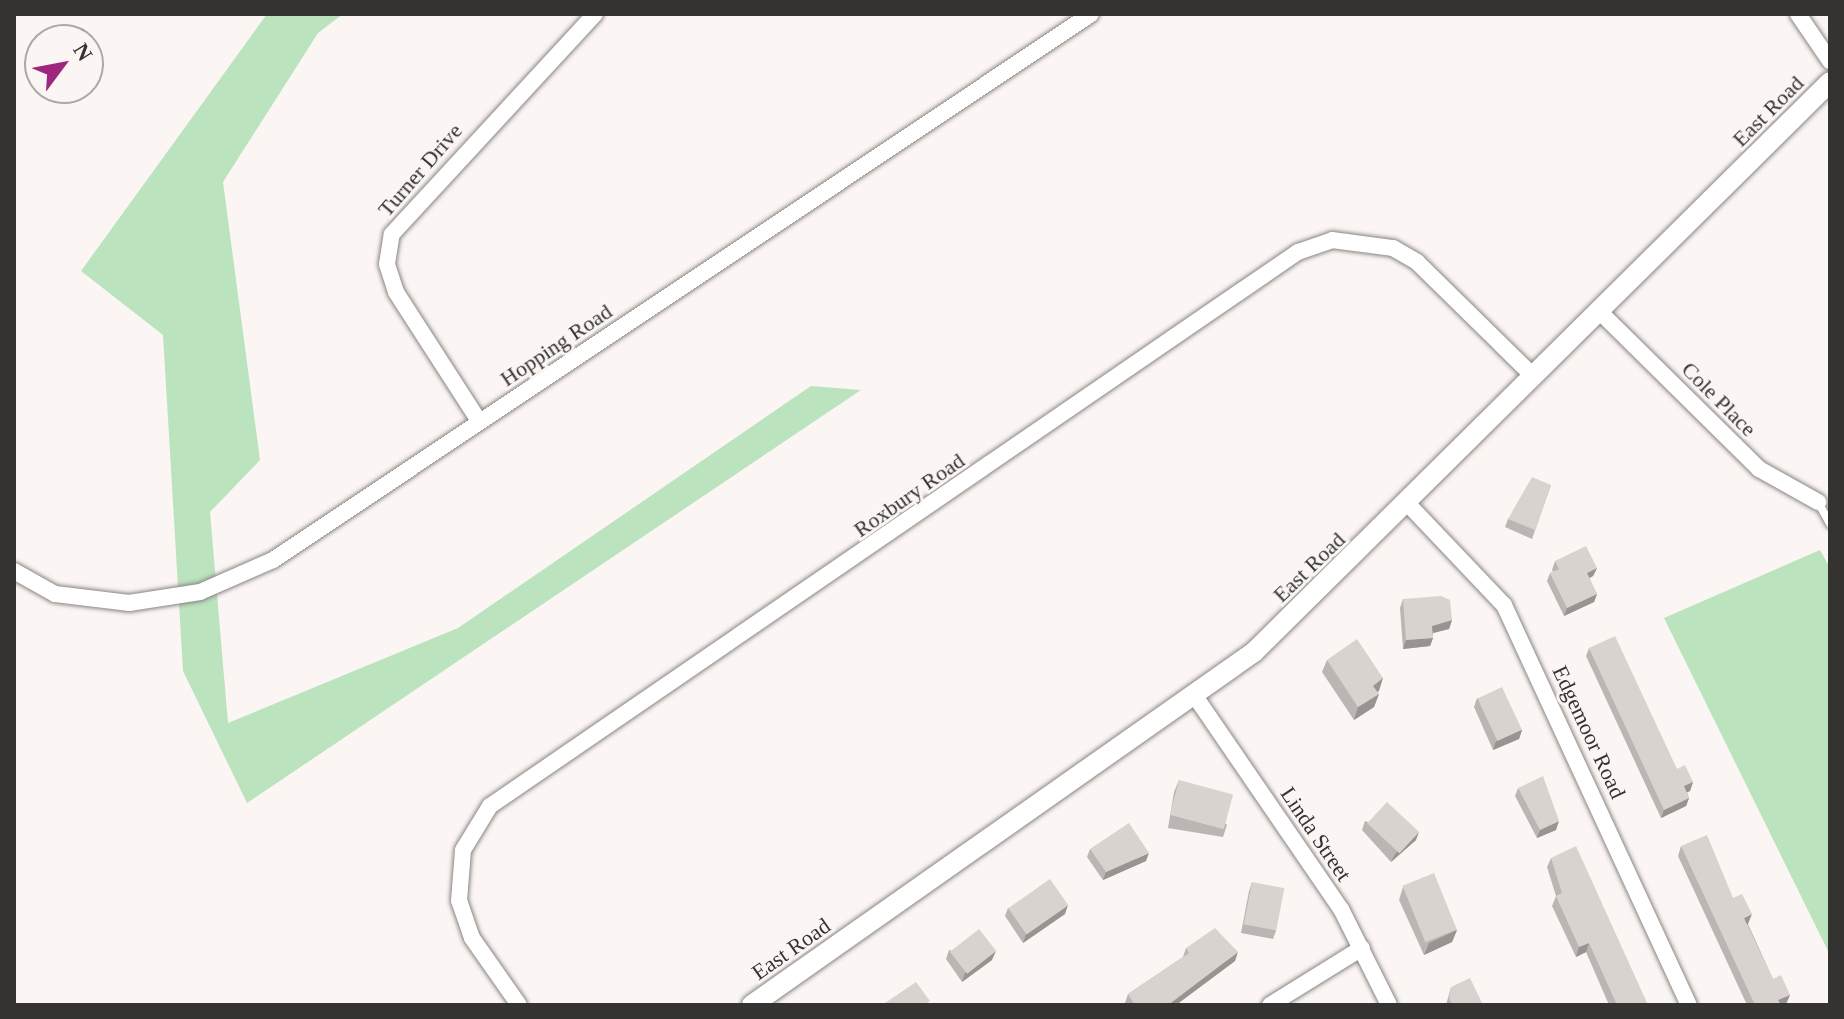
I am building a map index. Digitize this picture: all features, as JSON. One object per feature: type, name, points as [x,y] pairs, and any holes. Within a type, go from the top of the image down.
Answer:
[{"type":"street","name":"Turner Drive","points":[[479,421],[396,292],[387,264],[392,234],[595,14]]},
{"type":"street","name":"Hopping Road","points":[[14,571],[55,594],[108,603],[200,592],[273,560],[1091,14]]},
{"type":"street","points":[[1798,14],[1830,61]]},
{"type":"street","name":"East Road","points":[[752,1005],[1254,652],[1408,504],[1830,82]]},
{"type":"street","name":"Roxbury Road","points":[[519,1005],[472,938],[459,901],[463,850],[490,806],[1298,252],[1332,240],[1393,248],[1417,262],[1533,376]]},
{"type":"street","name":"Cole Place","points":[[1600,312],[1759,469],[1818,502]]},
{"type":"street","name":"Edgemoor Road","points":[[1408,504],[1504,605],[1689,1005]]},
{"type":"street","name":"Linda Street","points":[[1195,696],[1362,948],[1389,1005]]},
{"type":"street","points":[[1270,1005],[1362,948]]},
{"type":"lane","points":[[1818,502],[1830,524]]},
{"type":"green space","points":[[267,14],[343,14],[318,33],[223,182],[260,460],[210,512],[228,723],[458,628],[811,386],[861,390],[247,803],[183,671],[163,335],[81,271]]},
{"type":"green space","points":[[1820,550],[1830,568],[1830,955],[1664,618]]},
{"type":"building","points":[[1532,477],[1551,485],[1535,530],[1508,519]]},
{"type":"building","points":[[1586,546],[1597,568],[1587,573],[1597,594],[1567,608],[1550,573],[1559,569],[1555,561]]},
{"type":"building","points":[[1441,596],[1450,600],[1452,620],[1432,626],[1433,638],[1406,640],[1403,599]]},
{"type":"building","points":[[1615,636],[1677,769],[1685,765],[1693,782],[1684,786],[1689,798],[1664,810],[1589,648]]},
{"type":"building","points":[[1357,639],[1383,678],[1373,686],[1379,694],[1358,707],[1327,660]]},
{"type":"building","points":[[1502,687],[1522,730],[1497,741],[1478,698]]},
{"type":"building","points":[[1543,776],[1559,821],[1540,830],[1518,788]]},
{"type":"building","points":[[1179,780],[1233,794],[1224,829],[1170,815]]},
{"type":"building","points":[[1387,802],[1419,832],[1399,853],[1367,823]]},
{"type":"building","points":[[1129,823],[1149,853],[1106,872],[1090,849]]},
{"type":"building","points":[[1707,835],[1733,898],[1742,894],[1752,914],[1744,918],[1773,979],[1781,975],[1790,995],[1778,1000],[1781,1005],[1755,1005],[1681,846]]},
{"type":"building","points":[[1576,846],[1648,1005],[1617,1005],[1589,943],[1579,947],[1556,896],[1562,893],[1551,858]]},
{"type":"building","points":[[1434,873],[1457,930],[1425,942],[1402,886]]},
{"type":"building","points":[[1050,879],[1068,905],[1027,934],[1008,908]]},
{"type":"building","points":[[1252,882],[1284,888],[1276,931],[1244,924]]},
{"type":"building","points":[[1215,928],[1238,952],[1168,1005],[1135,1005],[1128,994],[1189,953],[1186,948]]},
{"type":"building","points":[[979,929],[996,951],[967,974],[950,952]]},
{"type":"building","points":[[1470,978],[1483,1005],[1452,1005],[1449,998],[1451,987]]},
{"type":"building","points":[[916,982],[930,1001],[924,1005],[882,1005]]}]
